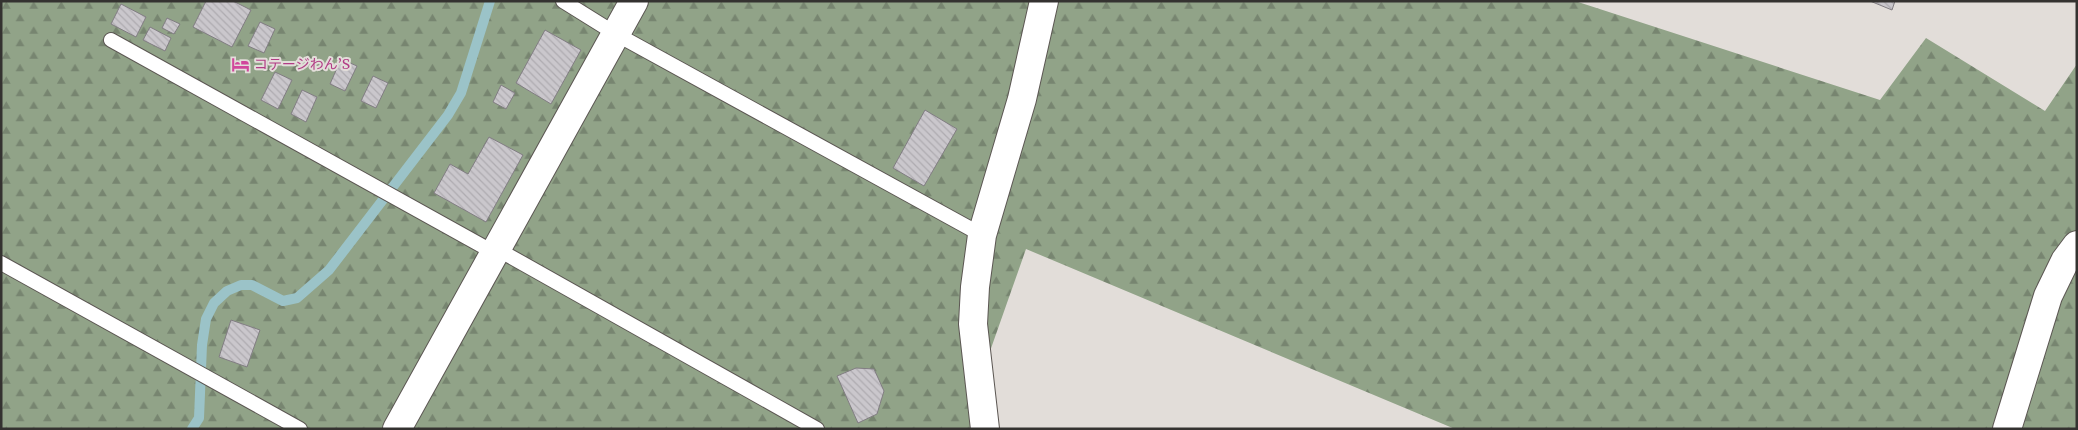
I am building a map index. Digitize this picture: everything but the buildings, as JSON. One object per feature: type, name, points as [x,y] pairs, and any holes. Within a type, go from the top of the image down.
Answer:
[{"type":"street","points":[[397,429],[634,1]]},
{"type":"street","points":[[985,429],[973,324],[975,287],[982,235],[1022,99],[1044,1]]},
{"type":"street","points":[[2007,429],[2048,296],[2065,261],[2077,245]]},
{"type":"lane","points":[[563,1],[616,34],[982,235]]},
{"type":"lane","points":[[111,40],[817,429]]},
{"type":"lane","points":[[1,264],[300,429]]},
{"type":"green space","points":[[1,1],[1575,1],[1880,100],[1926,38],[2045,111],[2077,64],[2077,429],[1455,429],[1026,249],[989,354],[992,429],[1,429]]},
{"type":"waterway","points":[[192,429],[199,418],[202,345],[206,319],[214,303],[227,291],[241,285],[252,285],[283,301],[297,298],[329,270],[448,115],[461,93],[490,1]]},
{"type":"place","name":"コテージわん’S","points":[[240,64]]}]
